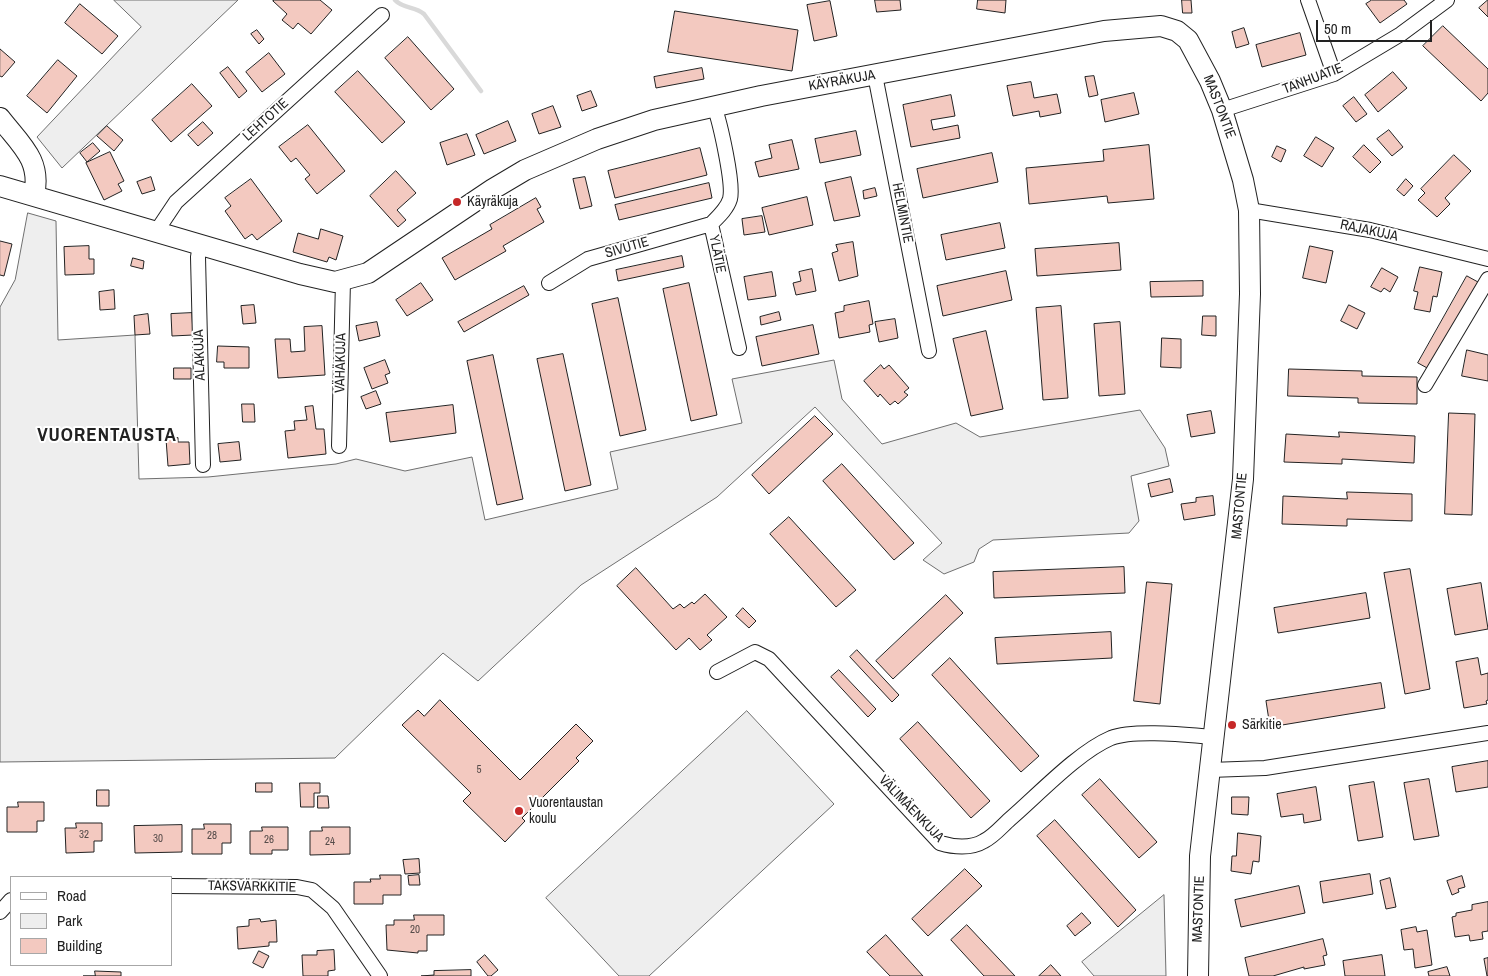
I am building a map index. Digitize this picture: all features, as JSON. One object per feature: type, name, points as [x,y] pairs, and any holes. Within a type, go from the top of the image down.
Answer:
[{"type":"street","points":[[1308,0],[1334,74]]},
{"type":"street","name":"TANHUATIE","points":[[1222,110],[1334,74],[1401,34],[1447,0]]},
{"type":"street","name":"LEHTOTIE","points":[[156,232],[176,202],[382,15]]},
{"type":"street","name":"KÄYRÄKUJA","points":[[0,186],[321,280],[343,281],[368,273],[493,189],[538,164],[625,129],[714,106],[1104,31],[1152,25],[1177,31],[1192,46]]},
{"type":"street","name":"MASTONTIE","points":[[1192,46],[1222,110],[1243,180],[1249,210],[1250,294],[1243,479],[1200,856],[1198,976]]},
{"type":"street","name":"HELMINTIE","points":[[875,75],[929,351]]},
{"type":"street","name":"YLÄTIE","points":[[714,106],[720,120],[731,194],[725,209],[711,224],[739,348]]},
{"type":"street","points":[[0,118],[33,162],[37,182],[34,195]]},
{"type":"street","name":"RAJAKUJA","points":[[1249,210],[1370,230],[1488,259]]},
{"type":"street","name":"SIVUTIE","points":[[548,283],[588,259],[711,224]]},
{"type":"street","name":"ALAKUJA","points":[[200,245],[198,257],[203,465]]},
{"type":"street","points":[[1426,386],[1488,279]]},
{"type":"street","name":"VÄHÄKUJA","points":[[339,446],[343,281]]},
{"type":"street","name":"VÄLIMÄENKUJA","points":[[717,672],[755,652],[769,659],[940,842],[948,845],[970,845],[985,841],[1074,763],[1111,739],[1121,736],[1158,734],[1214,737]]},
{"type":"street","points":[[1210,770],[1265,768],[1488,733]]},
{"type":"street","name":"TAKSVÄRKKITIE","points":[[172,886],[297,886],[312,890],[333,908],[380,976]]},
{"type":"street","points":[[0,912],[10,901]]},
{"type":"green space","points":[[114,0],[238,0],[62,168],[37,137],[141,27]]},
{"type":"green space","points":[[28,213],[56,221],[58,340],[135,335],[139,479],[208,477],[336,464],[356,459],[405,471],[472,457],[485,520],[618,489],[610,452],[742,423],[732,379],[834,360],[842,399],[882,444],[956,423],[980,437],[1140,410],[1165,448],[1169,466],[1131,476],[1139,521],[1129,533],[993,540],[979,549],[974,562],[944,574],[923,560],[942,543],[815,407],[717,497],[581,585],[478,681],[443,653],[335,758],[0,762],[0,307],[15,280]]},
{"type":"green space","points":[[747,711],[834,804],[649,976],[619,976],[546,898]]},
{"type":"green space","points":[[1164,895],[1166,976],[1094,976],[1082,962]]},
{"type":"building","points":[[320,0],[332,10],[311,34],[298,23],[293,29],[282,20],[287,14],[273,1]]},
{"type":"building","points":[[875,0],[900,0],[901,10],[877,12]]},
{"type":"building","points":[[978,0],[1006,0],[1005,13],[977,9]]},
{"type":"building","points":[[1182,0],[1191,0],[1192,13],[1183,13]]},
{"type":"building","points":[[1372,0],[1404,0],[1407,4],[1380,23],[1366,4]]},
{"type":"building","points":[[1488,0],[1488,17],[1479,8]]},
{"type":"building","points":[[830,1],[837,36],[814,41],[807,5]]},
{"type":"building","points":[[80,4],[118,36],[102,54],[65,23]]},
{"type":"building","points":[[675,11],[798,30],[792,71],[668,52]]},
{"type":"building","points":[[1443,26],[1488,69],[1488,93],[1481,101],[1423,46]]},
{"type":"building","points":[[1244,28],[1249,44],[1236,48],[1232,32]]},
{"type":"building","points":[[257,30],[264,39],[259,44],[251,34]]},
{"type":"building","points":[[1300,33],[1306,55],[1262,67],[1256,45]]},
{"type":"building","points":[[408,37],[454,89],[431,110],[385,58]]},
{"type":"building","points":[[0,49],[15,62],[2,77],[0,76]]},
{"type":"building","points":[[269,53],[285,74],[262,92],[246,72]]},
{"type":"building","points":[[58,60],[77,76],[47,113],[27,96]]},
{"type":"building","points":[[228,67],[247,91],[239,98],[220,73]]},
{"type":"building","points":[[702,68],[704,79],[656,88],[654,77]]},
{"type":"building","points":[[358,71],[405,122],[382,143],[335,92]]},
{"type":"building","points":[[1393,72],[1407,88],[1378,112],[1365,95]]},
{"type":"building","points":[[1094,76],[1098,95],[1089,97],[1085,77]]},
{"type":"building","points":[[1031,82],[1034,98],[1057,94],[1061,113],[1040,117],[1039,111],[1013,116],[1007,86]]},
{"type":"building","points":[[192,84],[212,106],[171,142],[152,120]]},
{"type":"building","points":[[591,91],[597,106],[582,111],[577,96]]},
{"type":"building","points":[[1134,93],[1139,114],[1105,122],[1101,100]]},
{"type":"building","points":[[951,95],[955,116],[931,120],[933,130],[958,125],[960,138],[911,147],[903,105]]},
{"type":"building","points":[[1354,97],[1367,114],[1356,122],[1343,106]]},
{"type":"building","points":[[553,106],[561,127],[539,134],[532,114]]},
{"type":"building","points":[[508,121],[516,141],[484,154],[476,135]]},
{"type":"building","points":[[203,122],[213,133],[198,146],[188,135]]},
{"type":"building","points":[[308,125],[345,171],[317,194],[305,179],[310,175],[296,158],[291,162],[279,147]]},
{"type":"building","points":[[107,126],[123,140],[114,151],[97,136]]},
{"type":"building","points":[[1389,130],[1403,147],[1392,156],[1377,139]]},
{"type":"building","points":[[856,131],[861,155],[820,163],[815,139]]},
{"type":"building","points":[[467,134],[475,155],[447,165],[440,143]]},
{"type":"building","points":[[1316,137],[1334,148],[1322,167],[1304,156]]},
{"type":"building","points":[[792,140],[799,169],[759,177],[755,162],[772,158],[769,145]]},
{"type":"building","points":[[93,143],[100,151],[87,162],[80,153]]},
{"type":"building","points":[[1149,145],[1154,199],[1108,203],[1107,196],[1029,204],[1026,168],[1104,161],[1103,150]]},
{"type":"building","points":[[1364,145],[1381,162],[1370,173],[1353,157]]},
{"type":"building","points":[[1277,146],[1286,150],[1281,162],[1272,157]]},
{"type":"building","points":[[700,148],[707,175],[615,198],[608,171]]},
{"type":"building","points":[[110,152],[124,181],[118,184],[122,191],[104,200],[86,163]]},
{"type":"building","points":[[992,153],[998,182],[923,198],[917,169]]},
{"type":"building","points":[[1454,155],[1471,171],[1445,198],[1450,204],[1437,217],[1418,200],[1425,193],[1421,189]]},
{"type":"building","points":[[396,171],[416,193],[397,210],[406,220],[398,227],[370,196]]},
{"type":"building","points":[[151,177],[155,190],[142,194],[137,182]]},
{"type":"building","points":[[585,177],[592,206],[580,209],[573,179]]},
{"type":"building","points":[[851,177],[860,216],[834,221],[825,183]]},
{"type":"building","points":[[251,179],[282,221],[257,240],[252,234],[245,239],[225,211],[231,206],[225,198]]},
{"type":"building","points":[[1406,179],[1413,186],[1404,196],[1397,190]]},
{"type":"building","points":[[709,183],[712,198],[619,220],[615,205]]},
{"type":"building","points":[[875,188],[877,196],[864,199],[863,191]]},
{"type":"building","points":[[807,197],[813,225],[769,235],[762,208]]},
{"type":"building","points":[[536,198],[541,207],[537,209],[544,222],[503,246],[506,251],[455,280],[442,258],[492,229],[490,225]]},
{"type":"building","points":[[762,216],[765,232],[744,235],[742,219]]},
{"type":"building","points":[[1000,223],[1005,248],[946,260],[941,235]]},
{"type":"building","points":[[321,229],[343,236],[336,260],[329,257],[327,262],[293,252],[298,233],[318,239]]},
{"type":"building","points":[[0,241],[12,244],[4,276],[0,275]]},
{"type":"building","points":[[853,242],[858,276],[839,281],[832,253],[838,251],[836,245]]},
{"type":"building","points":[[1119,243],[1121,270],[1037,276],[1035,249]]},
{"type":"building","points":[[89,246],[89,259],[94,259],[94,274],[65,275],[64,247]]},
{"type":"building","points":[[1310,246],[1333,251],[1326,283],[1303,278]]},
{"type":"building","points":[[682,256],[684,267],[618,281],[616,270]]},
{"type":"building","points":[[133,258],[144,261],[143,269],[131,266]]},
{"type":"building","points":[[1420,267],[1442,272],[1437,297],[1433,296],[1430,312],[1414,309],[1418,292],[1414,291]]},
{"type":"building","points":[[1382,268],[1398,277],[1390,292],[1384,288],[1381,292],[1371,287]]},
{"type":"building","points":[[812,269],[816,291],[796,295],[793,283],[801,281],[799,272]]},
{"type":"building","points":[[1006,271],[1012,300],[943,316],[937,286]]},
{"type":"building","points":[[772,272],[776,296],[748,300],[744,277]]},
{"type":"building","points":[[1467,276],[1478,282],[1429,369],[1418,363]]},
{"type":"building","points":[[1203,281],[1203,296],[1151,297],[1150,282]]},
{"type":"building","points":[[421,283],[433,300],[407,316],[396,300]]},
{"type":"building","points":[[689,283],[717,415],[691,421],[663,289]]},
{"type":"building","points":[[524,286],[529,295],[464,332],[458,322]]},
{"type":"building","points":[[114,290],[115,309],[100,310],[99,292]]},
{"type":"building","points":[[618,298],[646,430],[620,436],[592,304]]},
{"type":"building","points":[[869,301],[873,324],[869,325],[870,332],[839,338],[835,313],[844,311],[844,306]]},
{"type":"building","points":[[254,305],[256,323],[243,324],[241,306]]},
{"type":"building","points":[[1349,305],[1365,313],[1357,329],[1341,321]]},
{"type":"building","points":[[1061,306],[1068,398],[1043,400],[1036,308]]},
{"type":"building","points":[[779,312],[781,320],[761,325],[760,317]]},
{"type":"building","points":[[192,313],[193,335],[172,336],[171,314]]},
{"type":"building","points":[[148,314],[150,334],[135,335],[134,316]]},
{"type":"building","points":[[1203,316],[1216,316],[1216,336],[1202,335]]},
{"type":"building","points":[[895,319],[898,338],[879,342],[875,322]]},
{"type":"building","points":[[377,322],[380,336],[359,341],[356,326]]},
{"type":"building","points":[[1120,322],[1125,394],[1099,396],[1094,324]]},
{"type":"building","points":[[813,325],[819,354],[762,366],[756,337]]},
{"type":"building","points":[[322,326],[325,375],[278,378],[275,339],[290,339],[291,352],[305,351],[304,327]]},
{"type":"building","points":[[986,331],[1003,409],[971,416],[953,339]]},
{"type":"building","points":[[1162,338],[1181,339],[1181,368],[1161,367]]},
{"type":"building","points":[[218,346],[249,347],[249,368],[224,368],[224,362],[217,362]]},
{"type":"building","points":[[1467,350],[1488,355],[1488,381],[1462,376]]},
{"type":"building","points":[[563,354],[591,485],[565,491],[537,359]]},
{"type":"building","points":[[493,355],[523,499],[497,505],[467,361]]},
{"type":"building","points":[[385,360],[390,373],[385,375],[388,383],[372,389],[364,368]]},
{"type":"building","points":[[881,365],[884,369],[889,365],[909,388],[904,392],[908,395],[898,404],[895,401],[890,405],[880,394],[878,397],[864,381]]},
{"type":"building","points":[[174,368],[191,368],[191,379],[174,379]]},
{"type":"building","points":[[1289,369],[1362,371],[1362,376],[1417,377],[1417,404],[1358,403],[1358,398],[1288,396]]},
{"type":"building","points":[[376,391],[381,404],[366,409],[361,397]]},
{"type":"building","points":[[242,404],[254,404],[255,422],[243,422]]},
{"type":"building","points":[[453,405],[456,433],[390,442],[386,413]]},
{"type":"building","points":[[313,406],[316,429],[324,429],[326,454],[288,458],[285,431],[295,430],[294,421],[307,420],[305,407]]},
{"type":"building","points":[[1211,411],[1215,433],[1191,437],[1187,415]]},
{"type":"building","points":[[1449,413],[1475,414],[1472,515],[1445,514]]},
{"type":"building","points":[[815,416],[833,434],[769,494],[752,475]]},
{"type":"building","points":[[1339,432],[1415,436],[1414,463],[1342,459],[1342,464],[1284,462],[1286,434],[1339,437]]},
{"type":"building","points":[[178,438],[178,442],[189,442],[190,464],[168,466],[166,439]]},
{"type":"building","points":[[239,442],[241,460],[220,462],[218,444]]},
{"type":"building","points":[[842,464],[914,543],[894,560],[823,481]]},
{"type":"building","points":[[1170,479],[1173,492],[1151,497],[1148,484]]},
{"type":"building","points":[[1347,492],[1412,494],[1412,521],[1347,519],[1347,526],[1282,524],[1283,496],[1347,499]]},
{"type":"building","points":[[1213,496],[1215,515],[1184,520],[1181,504],[1196,502],[1196,498]]},
{"type":"building","points":[[789,517],[856,590],[836,607],[770,534]]},
{"type":"building","points":[[1124,567],[1125,593],[994,598],[993,572]]},
{"type":"building","points":[[636,568],[673,609],[680,604],[684,608],[692,602],[694,604],[705,594],[727,617],[707,635],[712,640],[700,650],[689,638],[676,650],[617,586]]},
{"type":"building","points":[[1410,569],[1430,689],[1405,694],[1384,573]]},
{"type":"building","points":[[1147,582],[1172,584],[1160,704],[1134,701]]},
{"type":"building","points":[[1481,583],[1488,629],[1455,635],[1447,589]]},
{"type":"building","points":[[1366,593],[1370,618],[1278,633],[1274,608]]},
{"type":"building","points":[[946,595],[963,613],[893,679],[876,661]]},
{"type":"building","points":[[743,608],[756,621],[749,628],[736,616]]},
{"type":"building","points":[[1111,632],[1112,658],[997,664],[995,638]]},
{"type":"building","points":[[857,650],[899,695],[892,702],[850,657]]},
{"type":"building","points":[[950,658],[1039,756],[1021,772],[932,675]]},
{"type":"building","points":[[1478,658],[1481,675],[1488,673],[1487,704],[1464,708],[1456,662]]},
{"type":"building","points":[[839,670],[876,709],[868,717],[831,677]]},
{"type":"building","points":[[1381,683],[1385,708],[1270,727],[1266,701]]},
{"type":"building","points":[[440,700],[520,780],[576,724],[593,741],[576,758],[579,761],[522,818],[525,821],[505,842],[463,801],[471,793],[402,725],[418,710],[424,716]]},
{"type":"building","points":[[918,722],[990,801],[971,818],[900,739]]},
{"type":"building","points":[[1488,761],[1488,787],[1456,792],[1452,767]]},
{"type":"building","points":[[1100,779],[1157,842],[1139,858],[1082,795]]},
{"type":"building","points":[[1429,779],[1439,836],[1414,840],[1404,783]]},
{"type":"building","points":[[1374,782],[1383,837],[1358,841],[1349,786]]},
{"type":"building","points":[[256,783],[272,783],[272,792],[256,792]]},
{"type":"building","points":[[300,783],[320,783],[320,793],[314,793],[314,807],[301,807]]},
{"type":"building","points":[[1316,787],[1321,820],[1304,823],[1303,814],[1281,817],[1277,794]]},
{"type":"building","points":[[97,790],[109,790],[109,806],[97,806]]},
{"type":"building","points":[[318,796],[328,796],[329,808],[318,808]]},
{"type":"building","points":[[1232,797],[1249,797],[1248,815],[1232,814]]},
{"type":"building","points":[[18,802],[44,802],[44,821],[37,821],[37,832],[7,832],[7,807],[18,807]]},
{"type":"building","points":[[1055,820],[1136,910],[1118,927],[1037,836]]},
{"type":"building","points":[[76,823],[102,823],[102,841],[94,841],[94,852],[66,853],[65,828],[76,828]]},
{"type":"building","points":[[204,824],[231,824],[231,843],[222,843],[222,854],[192,854],[192,829],[204,829]]},
{"type":"building","points":[[182,825],[182,852],[135,853],[134,826]]},
{"type":"building","points":[[262,827],[288,827],[288,850],[272,850],[272,854],[250,854],[250,831],[262,831]]},
{"type":"building","points":[[322,827],[350,827],[350,854],[310,855],[310,831],[322,831]]},
{"type":"building","points":[[1238,833],[1261,836],[1259,862],[1253,861],[1251,874],[1231,871],[1232,856],[1236,856]]},
{"type":"building","points":[[419,859],[420,873],[405,874],[403,860]]},
{"type":"building","points":[[965,869],[982,886],[928,936],[912,919]]},
{"type":"building","points":[[1370,874],[1373,894],[1323,903],[1320,882]]},
{"type":"building","points":[[380,875],[401,875],[401,895],[383,895],[383,904],[354,904],[354,882],[371,882],[370,879],[380,879]]},
{"type":"building","points":[[419,875],[420,885],[409,885],[408,876]]},
{"type":"building","points":[[1462,876],[1465,887],[1458,889],[1459,892],[1452,895],[1447,881]]},
{"type":"building","points":[[1390,878],[1396,907],[1386,909],[1380,881]]},
{"type":"building","points":[[1299,886],[1305,913],[1241,927],[1235,900]]},
{"type":"building","points":[[1488,902],[1488,931],[1482,932],[1483,939],[1470,941],[1469,935],[1455,937],[1452,917],[1456,916],[1456,913],[1472,910],[1472,905]]},
{"type":"building","points":[[1082,913],[1091,923],[1075,936],[1067,926]]},
{"type":"building","points":[[414,915],[444,915],[444,935],[427,935],[427,951],[418,951],[418,953],[387,950],[386,925],[394,925],[394,920],[414,920]]},
{"type":"building","points":[[260,919],[261,922],[276,920],[277,942],[269,942],[269,946],[238,949],[237,927],[249,926],[249,920]]},
{"type":"building","points":[[967,925],[1015,976],[984,976],[951,940]]},
{"type":"building","points":[[1416,927],[1417,932],[1427,930],[1432,965],[1415,968],[1413,949],[1404,950],[1401,930]]},
{"type":"building","points":[[886,935],[923,976],[890,976],[867,952]]},
{"type":"building","points":[[1323,939],[1327,955],[1323,956],[1325,965],[1304,969],[1304,967],[1273,976],[1249,976],[1245,958]]},
{"type":"building","points":[[334,950],[335,970],[328,971],[328,976],[303,976],[302,955],[317,955],[317,951]]},
{"type":"building","points":[[259,951],[269,956],[263,968],[253,963]]},
{"type":"building","points":[[485,955],[498,970],[491,976],[488,976],[477,962]]},
{"type":"building","points":[[1382,955],[1385,976],[1345,976],[1343,961]]},
{"type":"building","points":[[1488,958],[1488,976],[1487,976],[1484,959]]},
{"type":"building","points":[[1051,965],[1061,976],[1039,976]]},
{"type":"building","points":[[1447,967],[1450,976],[1429,976],[1428,972]]},
{"type":"building","points":[[471,970],[471,976],[421,976],[434,975],[434,971]]},
{"type":"building","points":[[95,971],[121,972],[121,976],[95,976]]},
{"type":"waterway","points":[[395,0],[424,14],[481,91]]},
{"type":"place","name":"Käyräkuja","points":[[457,202]]},
{"type":"place","name":"Särkitie","points":[[1232,725]]},
{"type":"place","name":"Vuorentaustan koulu","points":[[519,811]]},
{"type":"district","name":"VUORENTAUSTA","points":[[107,436]]}]
